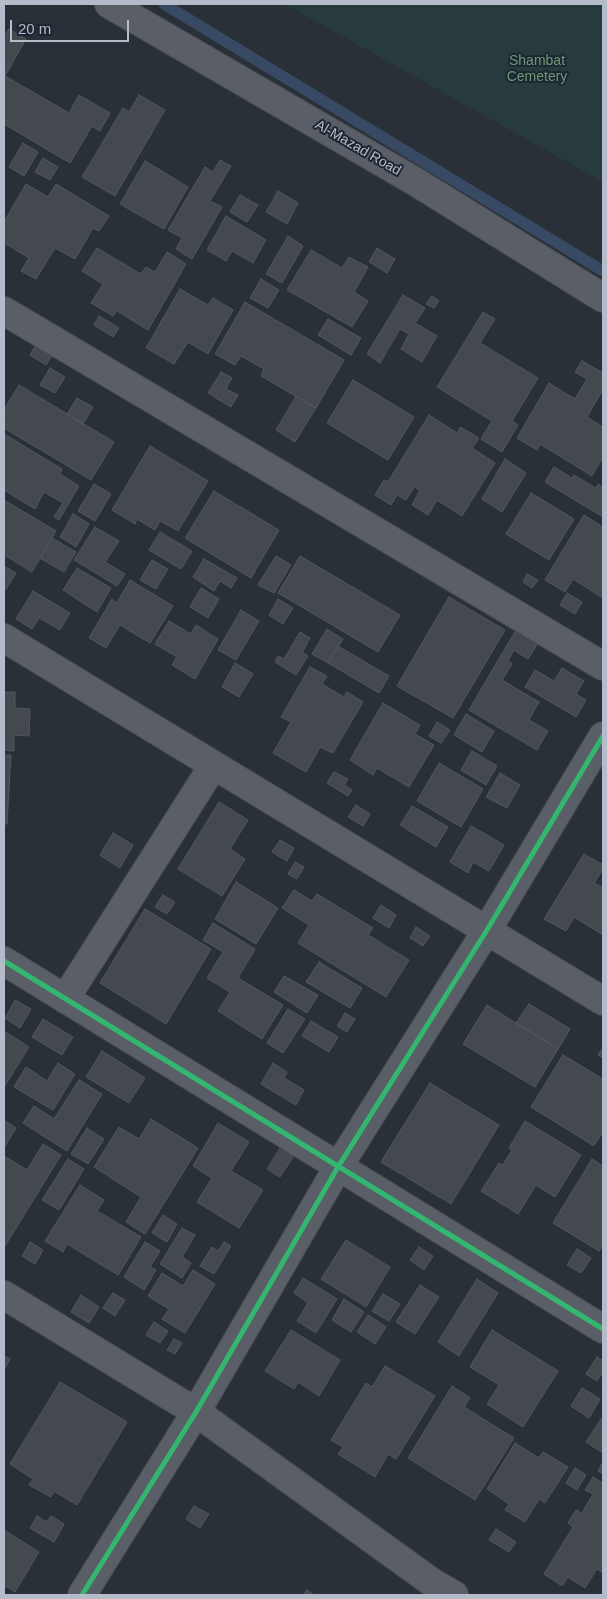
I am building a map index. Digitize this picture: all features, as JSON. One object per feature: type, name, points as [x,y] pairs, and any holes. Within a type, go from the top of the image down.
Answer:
[{"type":"street","name":"Al-Mazad Road","points":[[109,4],[416,182],[603,298]]},
{"type":"street","points":[[4,311],[603,666]]},
{"type":"street","points":[[4,638],[603,1001]]},
{"type":"street","points":[[82,1595],[196,1412],[338,1166],[487,930],[603,736]]},
{"type":"street","points":[[65,999],[213,766]]},
{"type":"street","points":[[4,962],[603,1329]]},
{"type":"street","points":[[4,1295],[196,1412],[433,1583],[454,1595]]},
{"type":"green space","name":"Shambat Cemetery","points":[[285,4],[603,4],[603,182]]},
{"type":"building","points":[[9,29],[26,39],[5,76],[69,113],[79,95],[110,113],[100,131],[92,126],[70,163],[4,124],[4,37]]},
{"type":"building","points":[[139,95],[165,110],[115,196],[82,177],[123,108],[129,112]]},
{"type":"building","points":[[23,143],[38,152],[24,176],[9,167]]},
{"type":"building","points":[[43,158],[58,167],[50,180],[35,172]]},
{"type":"building","points":[[220,160],[231,166],[210,201],[222,207],[192,259],[176,249],[182,238],[168,230],[205,167],[213,172]]},
{"type":"building","points":[[145,161],[188,187],[164,229],[120,204]]},
{"type":"building","points":[[26,184],[48,197],[56,184],[109,216],[99,231],[93,228],[75,259],[55,248],[36,279],[21,271],[29,258],[4,243],[4,222]]},
{"type":"building","points":[[278,191],[298,203],[287,224],[266,212]]},
{"type":"building","points":[[240,195],[258,205],[247,222],[230,212]]},
{"type":"building","points":[[226,216],[266,240],[253,263],[232,251],[226,261],[207,250]]},
{"type":"building","points":[[288,236],[303,246],[282,283],[266,274]]},
{"type":"building","points":[[97,248],[141,274],[146,267],[155,272],[167,252],[186,264],[148,330],[117,311],[113,316],[91,303],[103,284],[82,271]]},
{"type":"building","points":[[377,248],[395,259],[387,273],[369,262]]},
{"type":"building","points":[[311,250],[342,268],[349,257],[368,267],[354,292],[368,301],[352,327],[287,290]]},
{"type":"building","points":[[261,279],[279,290],[268,308],[250,298]]},
{"type":"building","points":[[180,289],[208,305],[213,298],[233,310],[208,354],[188,342],[174,364],[146,348]]},
{"type":"building","points":[[403,295],[425,308],[415,323],[437,336],[422,362],[401,349],[409,334],[400,329],[380,363],[367,354]]},
{"type":"building","points":[[432,296],[439,301],[434,308],[426,304]]},
{"type":"building","points":[[245,302],[344,360],[316,408],[261,376],[264,369],[241,356],[235,365],[215,354]]},
{"type":"building","points":[[483,312],[495,319],[480,343],[538,378],[512,421],[518,425],[502,452],[481,439],[492,421],[437,387]]},
{"type":"building","points":[[99,316],[119,328],[113,337],[94,325]]},
{"type":"building","points":[[328,319],[361,338],[351,355],[318,335]]},
{"type":"building","points":[[39,340],[55,350],[46,365],[30,355]]},
{"type":"building","points":[[582,361],[603,373],[603,389],[587,417],[603,427],[603,457],[592,476],[540,444],[537,450],[517,438],[549,383],[575,399],[587,379],[575,372]]},
{"type":"building","points":[[50,368],[65,377],[55,393],[40,385]]},
{"type":"building","points":[[221,372],[232,378],[226,389],[238,395],[231,407],[208,393]]},
{"type":"building","points":[[353,380],[414,417],[388,460],[327,423]]},
{"type":"building","points":[[19,385],[114,442],[91,480],[4,428],[4,410]]},
{"type":"building","points":[[296,396],[316,408],[295,442],[276,430]]},
{"type":"building","points":[[77,398],[93,407],[83,424],[67,414]]},
{"type":"building","points":[[429,415],[457,433],[460,427],[479,438],[472,448],[495,463],[462,516],[437,500],[428,515],[412,505],[420,490],[414,487],[406,500],[397,495],[391,505],[375,495],[384,480],[388,482]]},
{"type":"building","points":[[4,434],[62,469],[60,474],[79,486],[59,520],[54,517],[63,503],[44,492],[35,509],[4,490]]},
{"type":"building","points":[[150,446],[208,481],[178,531],[160,521],[155,530],[137,519],[135,524],[112,510]]},
{"type":"building","points":[[505,459],[526,473],[502,512],[482,499]]},
{"type":"building","points":[[554,467],[572,478],[574,475],[596,488],[598,484],[603,487],[603,517],[545,482]]},
{"type":"building","points":[[94,484],[111,494],[95,521],[78,511]]},
{"type":"building","points":[[214,491],[279,530],[251,578],[185,538]]},
{"type":"building","points":[[531,493],[574,519],[549,560],[506,534]]},
{"type":"building","points":[[4,500],[56,531],[32,572],[4,555]]},
{"type":"building","points":[[73,514],[89,524],[76,547],[60,537]]},
{"type":"building","points":[[584,515],[603,527],[603,598],[573,579],[565,592],[545,580]]},
{"type":"building","points":[[95,527],[119,541],[105,562],[125,574],[117,586],[74,560]]},
{"type":"building","points":[[160,532],[192,551],[181,569],[149,550]]},
{"type":"building","points":[[52,538],[76,552],[64,572],[40,558]]},
{"type":"building","points":[[276,556],[291,565],[274,593],[258,585]]},
{"type":"building","points":[[300,556],[400,615],[378,652],[278,593]]},
{"type":"building","points":[[204,559],[237,578],[231,588],[220,581],[214,591],[193,577]]},
{"type":"building","points":[[152,560],[168,569],[156,589],[140,580]]},
{"type":"building","points":[[4,566],[16,573],[4,592]]},
{"type":"building","points":[[77,568],[111,588],[97,612],[63,590]]},
{"type":"building","points":[[527,574],[538,580],[532,588],[523,582]]},
{"type":"building","points":[[130,580],[173,606],[150,643],[120,625],[106,648],[89,638],[112,599],[117,603]]},
{"type":"building","points":[[201,588],[219,599],[208,618],[190,607]]},
{"type":"building","points":[[33,591],[70,613],[60,630],[39,618],[32,629],[16,619]]},
{"type":"building","points":[[567,593],[582,602],[575,614],[560,605]]},
{"type":"building","points":[[449,597],[505,630],[453,718],[397,686]]},
{"type":"building","points":[[278,599],[293,608],[283,624],[269,615]]},
{"type":"building","points":[[241,610],[259,621],[236,660],[218,650]]},
{"type":"building","points":[[169,621],[191,634],[196,625],[218,639],[195,679],[172,665],[177,657],[155,644]]},
{"type":"building","points":[[327,629],[343,639],[328,663],[312,654]]},
{"type":"building","points":[[516,630],[538,643],[528,659],[514,650],[508,661],[512,664],[502,680],[539,702],[529,720],[548,731],[537,750],[469,710]]},
{"type":"building","points":[[300,632],[310,638],[302,653],[308,656],[296,675],[275,662],[278,656],[284,659]]},
{"type":"building","points":[[338,646],[389,676],[379,693],[328,663]]},
{"type":"building","points":[[235,663],[253,674],[239,697],[222,687]]},
{"type":"building","points":[[310,667],[327,676],[322,684],[344,697],[347,692],[363,702],[333,753],[320,747],[306,772],[273,753],[291,722],[281,717]]},
{"type":"building","points":[[562,668],[584,681],[576,694],[586,700],[576,717],[525,687],[535,670],[554,681]]},
{"type":"building","points":[[4,692],[15,692],[15,708],[30,709],[29,736],[14,735],[14,751],[4,750]]},
{"type":"building","points":[[383,703],[420,725],[415,734],[434,745],[409,787],[377,768],[373,775],[350,760]]},
{"type":"building","points":[[466,714],[494,731],[482,752],[454,735]]},
{"type":"building","points":[[437,722],[450,730],[441,743],[429,736]]},
{"type":"building","points":[[472,751],[497,766],[486,785],[461,770]]},
{"type":"building","points":[[4,755],[11,755],[7,824],[4,824]]},
{"type":"building","points":[[439,763],[483,789],[461,827],[417,801]]},
{"type":"building","points":[[334,772],[348,779],[344,785],[352,790],[348,796],[327,783]]},
{"type":"building","points":[[500,773],[520,785],[507,808],[486,797]]},
{"type":"building","points":[[219,802],[248,820],[230,849],[245,859],[222,896],[178,869]]},
{"type":"building","points":[[356,805],[370,814],[363,826],[348,817]]},
{"type":"building","points":[[412,806],[448,827],[436,847],[400,825]]},
{"type":"building","points":[[471,826],[504,845],[489,871],[473,862],[468,873],[450,862]]},
{"type":"building","points":[[113,833],[133,845],[120,868],[100,855]]},
{"type":"building","points":[[280,840],[294,848],[287,861],[272,852]]},
{"type":"building","points":[[584,854],[603,865],[603,869],[594,883],[603,888],[603,935],[574,917],[566,931],[544,919]]},
{"type":"building","points":[[295,862],[304,867],[297,879],[288,874]]},
{"type":"building","points":[[236,882],[278,908],[256,944],[215,919]]},
{"type":"building","points":[[294,890],[312,901],[317,894],[373,928],[368,935],[409,960],[386,997],[298,943],[309,925],[282,908]]},
{"type":"building","points":[[163,895],[175,902],[167,914],[155,907]]},
{"type":"building","points":[[381,905],[396,915],[389,928],[373,918]]},
{"type":"building","points":[[145,909],[211,949],[166,1024],[100,983]]},
{"type":"building","points":[[213,923],[255,949],[238,978],[283,1005],[262,1039],[218,1011],[230,992],[207,978],[223,952],[203,940]]},
{"type":"building","points":[[416,927],[430,936],[423,946],[410,938]]},
{"type":"building","points":[[319,962],[362,988],[350,1008],[306,982]]},
{"type":"building","points":[[284,976],[318,995],[307,1013],[274,992]]},
{"type":"building","points":[[15,1000],[31,1009],[20,1028],[5,1018]]},
{"type":"building","points":[[529,1004],[570,1029],[558,1049],[516,1023]]},
{"type":"building","points":[[487,1005],[558,1049],[535,1087],[463,1044]]},
{"type":"building","points":[[288,1009],[305,1019],[283,1053],[267,1043]]},
{"type":"building","points":[[345,1013],[355,1019],[347,1032],[337,1026]]},
{"type":"building","points":[[43,1019],[73,1037],[62,1055],[32,1037]]},
{"type":"building","points":[[311,1021],[338,1037],[329,1052],[302,1036]]},
{"type":"building","points":[[4,1031],[29,1047],[4,1087]]},
{"type":"building","points":[[603,1047],[603,1058],[598,1055]]},
{"type":"building","points":[[102,1051],[145,1078],[129,1103],[86,1077]]},
{"type":"building","points":[[563,1055],[603,1079],[603,1131],[594,1146],[531,1107]]},
{"type":"building","points":[[58,1063],[75,1074],[53,1110],[14,1087],[26,1067],[47,1081]]},
{"type":"building","points":[[273,1063],[287,1072],[284,1078],[304,1090],[296,1105],[261,1084]]},
{"type":"building","points":[[79,1080],[102,1094],[67,1151],[23,1123],[34,1106],[54,1119]]},
{"type":"building","points":[[430,1083],[499,1125],[451,1204],[381,1162]]},
{"type":"building","points":[[151,1119],[198,1148],[145,1234],[126,1222],[141,1197],[94,1167],[119,1127],[139,1139]]},
{"type":"building","points":[[4,1120],[16,1128],[4,1148]]},
{"type":"building","points":[[525,1121],[581,1155],[555,1197],[536,1185],[518,1214],[481,1191],[499,1163],[503,1165],[512,1150],[509,1148]]},
{"type":"building","points":[[218,1123],[249,1142],[231,1171],[263,1190],[239,1228],[197,1202],[212,1178],[193,1166]]},
{"type":"building","points":[[87,1128],[104,1139],[88,1164],[71,1154]]},
{"type":"building","points":[[43,1144],[61,1155],[5,1246],[4,1156],[27,1170]]},
{"type":"building","points":[[282,1145],[295,1154],[280,1177],[267,1169]]},
{"type":"building","points":[[68,1159],[84,1169],[59,1210],[42,1200]]},
{"type":"building","points":[[592,1159],[603,1166],[603,1245],[599,1251],[553,1223]]},
{"type":"building","points":[[80,1185],[104,1200],[97,1211],[141,1237],[118,1275],[67,1244],[63,1252],[45,1241]]},
{"type":"building","points":[[163,1215],[177,1224],[167,1242],[152,1233]]},
{"type":"building","points":[[182,1228],[195,1235],[182,1257],[191,1263],[182,1278],[160,1264]]},
{"type":"building","points":[[346,1240],[390,1267],[366,1307],[321,1279]]},
{"type":"building","points":[[30,1242],[43,1250],[35,1264],[22,1256]]},
{"type":"building","points":[[145,1242],[160,1251],[150,1267],[156,1270],[144,1290],[124,1277]]},
{"type":"building","points":[[224,1242],[231,1246],[214,1274],[200,1266],[212,1247],[218,1251]]},
{"type":"building","points":[[419,1247],[433,1256],[424,1270],[410,1260]]},
{"type":"building","points":[[577,1249],[591,1258],[581,1273],[567,1265]]},
{"type":"building","points":[[193,1270],[215,1284],[185,1333],[162,1319],[169,1309],[148,1296],[162,1273],[183,1286]]},
{"type":"building","points":[[303,1278],[337,1299],[316,1333],[297,1321],[308,1303],[294,1293]]},
{"type":"building","points":[[477,1279],[498,1293],[459,1356],[438,1342]]},
{"type":"building","points":[[420,1285],[439,1297],[415,1334],[396,1322]]},
{"type":"building","points":[[113,1293],[125,1300],[115,1316],[103,1308]]},
{"type":"building","points":[[383,1294],[400,1304],[389,1321],[372,1311]]},
{"type":"building","points":[[81,1295],[99,1307],[89,1323],[71,1312]]},
{"type":"building","points":[[344,1299],[364,1312],[351,1332],[332,1320]]},
{"type":"building","points":[[368,1315],[386,1327],[375,1344],[357,1332]]},
{"type":"building","points":[[154,1322],[168,1331],[160,1343],[146,1335]]},
{"type":"building","points":[[291,1330],[340,1360],[319,1396],[298,1382],[294,1389],[265,1371]]},
{"type":"building","points":[[492,1330],[558,1371],[523,1427],[487,1404],[499,1385],[470,1367]]},
{"type":"building","points":[[174,1339],[182,1343],[175,1354],[167,1350]]},
{"type":"building","points":[[4,1356],[10,1359],[4,1370]]},
{"type":"building","points":[[597,1357],[603,1361],[603,1371],[597,1381],[586,1374]]},
{"type":"building","points":[[385,1366],[435,1396],[396,1459],[388,1454],[375,1477],[338,1454],[343,1447],[331,1440],[366,1383],[372,1387]]},
{"type":"building","points":[[60,1382],[127,1422],[77,1505],[54,1491],[51,1497],[29,1485],[33,1479],[10,1464]]},
{"type":"building","points":[[452,1386],[470,1398],[464,1407],[514,1438],[475,1500],[408,1458]]},
{"type":"building","points":[[582,1388],[600,1399],[589,1418],[571,1406]]},
{"type":"building","points":[[601,1419],[603,1420],[603,1453],[586,1442]]},
{"type":"building","points":[[515,1443],[539,1458],[543,1452],[568,1467],[545,1503],[539,1499],[525,1522],[505,1510],[509,1504],[487,1489]]},
{"type":"building","points":[[603,1462],[603,1474],[598,1471]]},
{"type":"building","points":[[575,1468],[586,1475],[577,1490],[566,1483]]},
{"type":"building","points":[[593,1477],[603,1483],[603,1573],[597,1569],[585,1588],[568,1577],[562,1586],[544,1574],[573,1527],[568,1523],[576,1510],[582,1513],[593,1494],[585,1490]]},
{"type":"building","points":[[194,1506],[209,1514],[200,1528],[186,1519]]},
{"type":"building","points":[[37,1516],[47,1522],[51,1516],[64,1524],[54,1542],[30,1528]]},
{"type":"building","points":[[496,1529],[516,1542],[509,1552],[489,1540]]},
{"type":"building","points":[[4,1530],[39,1552],[15,1592],[4,1585]]},
{"type":"building","points":[[307,1590],[314,1595],[304,1595]]},
{"type":"waterway","points":[[164,4],[603,271]]},
{"type":"cycle path","points":[[82,1595],[196,1412],[338,1167],[487,930],[603,736]]},
{"type":"cycle path","points":[[4,961],[603,1329]]}]
